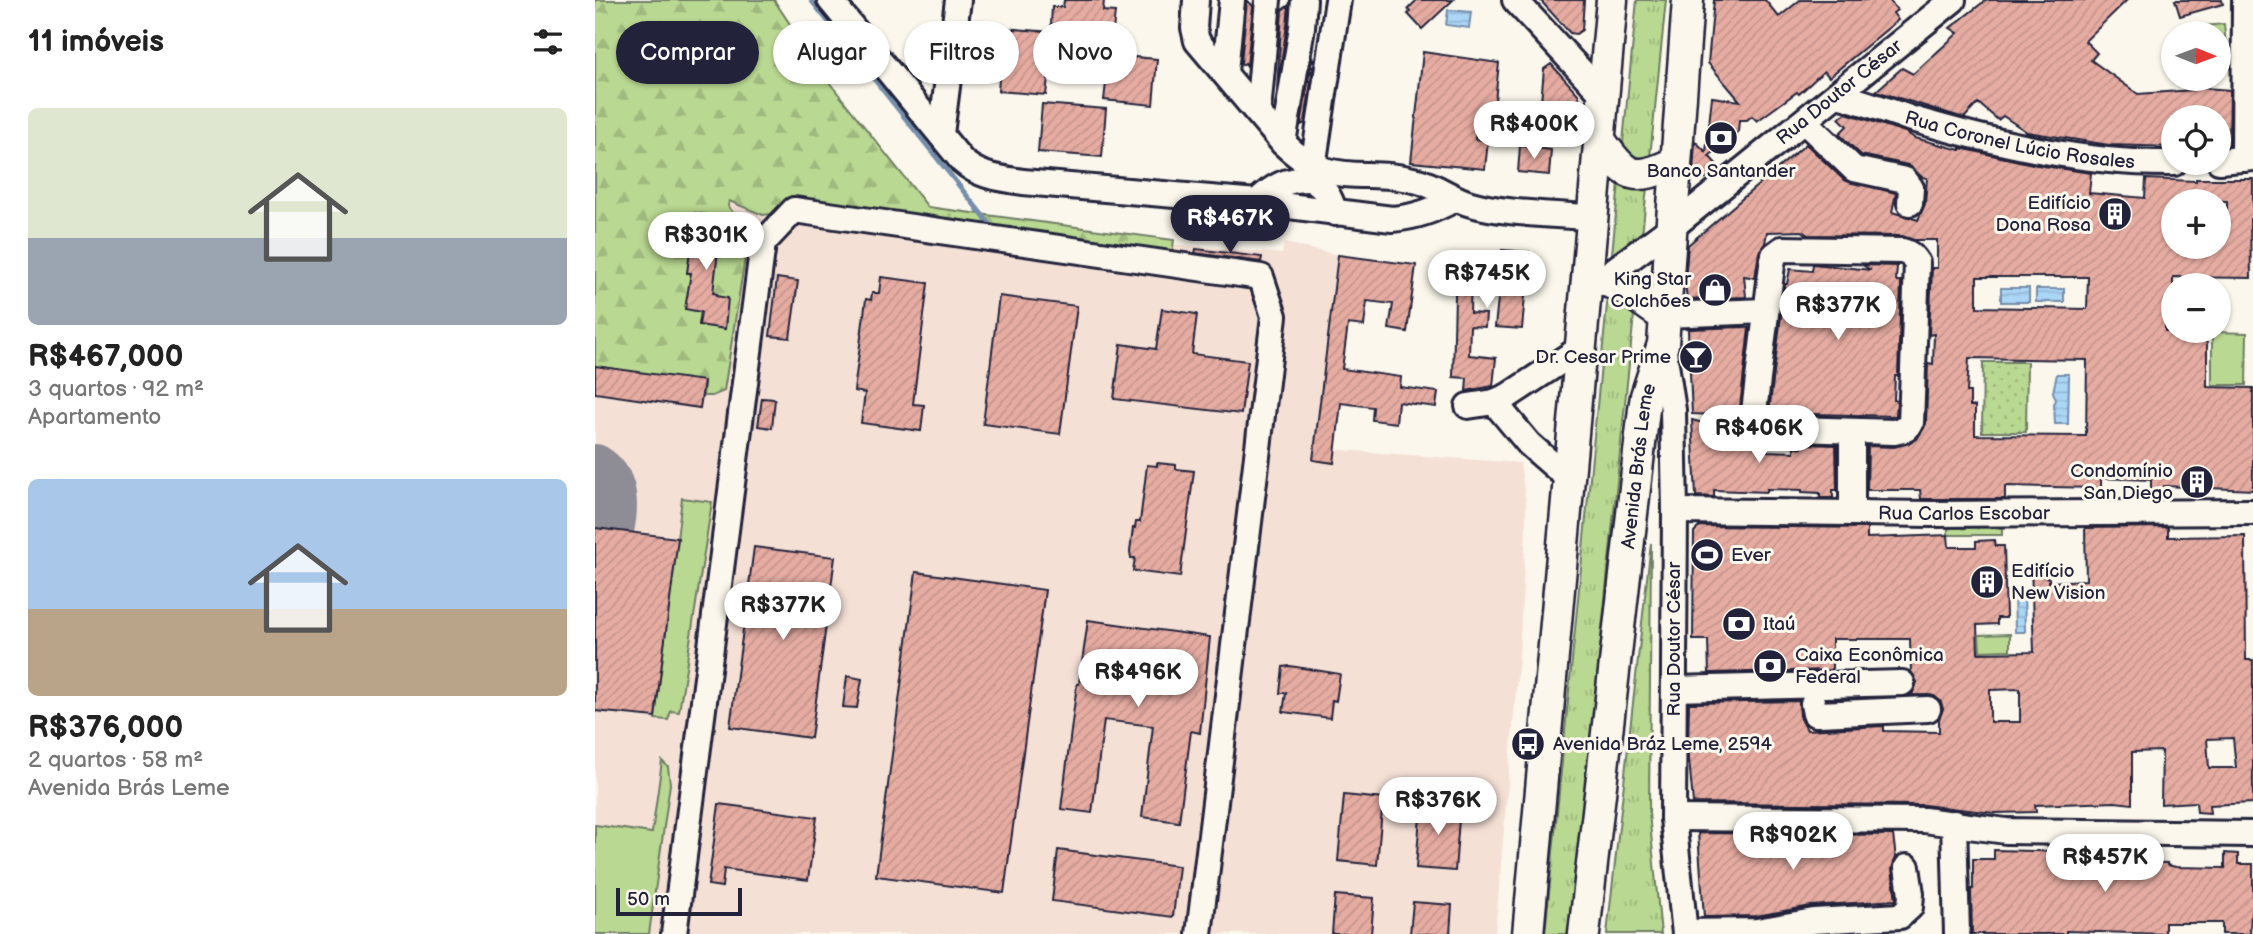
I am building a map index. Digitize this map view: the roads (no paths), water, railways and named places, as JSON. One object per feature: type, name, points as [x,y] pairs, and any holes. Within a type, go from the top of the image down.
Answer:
[{"type":"main road","points":[[1528,934],[1581,348],[1595,279],[1593,218],[1612,0]]},
{"type":"main road","name":"Avenida Brás Leme","points":[[1584,934],[1646,396],[1664,325],[1688,0]]},
{"type":"main road","points":[[1600,140],[1614,160],[1639,175],[1652,174],[1676,162]]},
{"type":"main road","points":[[1595,279],[1628,291],[1664,325]]},
{"type":"street","points":[[830,0],[962,160],[974,171],[985,176],[1023,182],[1257,202],[1392,219],[1415,217],[1455,199]]},
{"type":"street","points":[[941,134],[958,0]]},
{"type":"street","points":[[1196,0],[1194,35],[1201,47],[1321,185],[1330,197],[1335,213]]},
{"type":"street","points":[[1225,72],[1232,0]]},
{"type":"street","points":[[1258,112],[1268,0]]},
{"type":"street","points":[[1283,143],[1304,0]]},
{"type":"street","points":[[1311,173],[1338,0]]},
{"type":"street","points":[[1515,0],[1604,96]]},
{"type":"street","name":"Rua Doutor César","points":[[1595,279],[1671,228],[1953,0]]},
{"type":"street","points":[[2245,0],[2248,159]]},
{"type":"street","points":[[1866,71],[1868,102]]},
{"type":"street","name":"Rua Coronel Lúcio Rosales","points":[[1837,95],[1868,102],[1909,117],[2056,152],[2133,163],[2161,163]]},
{"type":"street","points":[[1805,122],[1854,169],[1905,180],[1912,188],[1910,203]]},
{"type":"street","points":[[1257,202],[1278,184],[1311,173],[1416,180],[1436,187],[1455,199],[1485,208],[1593,218]]},
{"type":"street","points":[[674,934],[763,243],[794,210],[1261,276],[1274,316],[1199,934]]},
{"type":"street","points":[[1781,249],[1908,253],[1917,264],[1911,423],[1901,431],[1763,428],[1755,425],[1752,413],[1766,311],[1773,259],[1781,249]]},
{"type":"street","points":[[1664,325],[1766,311]]},
{"type":"street","name":"Rua Doutor César","points":[[1664,325],[1673,410],[1675,511],[1673,818],[1685,933]]},
{"type":"street","points":[[1468,406],[1494,402],[1508,396],[1581,348]]},
{"type":"street","points":[[1494,402],[1529,444],[1569,479]]},
{"type":"street","points":[[1852,431],[1852,513]]},
{"type":"street","name":"Rua Carlos Escobar","points":[[1675,511],[2253,512]]},
{"type":"street","points":[[1674,694],[1902,682]]},
{"type":"street","points":[[1674,694],[1810,700],[1815,714],[1928,709]]},
{"type":"street","points":[[1673,818],[1924,820],[2006,831],[2253,834]]},
{"type":"street","points":[[1954,823],[1957,934]]},
{"type":"street","points":[[1685,933],[1757,931],[1814,921],[1900,916],[1910,907],[1907,867]]},
{"type":"water","points":[[1448,10],[1471,12],[1469,28],[1446,25]]},
{"type":"water","points":[[2001,288],[2029,288],[2029,302],[2001,302]]},
{"type":"water","points":[[2036,289],[2064,289],[2064,302],[2036,302]]},
{"type":"water","points":[[2057,374],[2069,374],[2068,424],[2055,424],[2056,400],[2053,392]]},
{"type":"water","points":[[2014,589],[2024,589],[2025,632],[2015,632]]},
{"type":"waterway","points":[[811,0],[992,227]]},
{"type":"place","name":"Banco Santander","points":[[1721,138]]},
{"type":"place","name":"Edifício Dona Rosa","points":[[2115,214]]},
{"type":"place","name":"King Star Colchões","points":[[1715,290]]},
{"type":"place","name":"Dr. Cesar Prime","points":[[1696,357]]},
{"type":"place","name":"Condomínio San Diego","points":[[2197,482]]},
{"type":"place","name":"Ever","points":[[1707,555]]},
{"type":"place","name":"Edifício New Vision","points":[[1987,582]]},
{"type":"place","name":"Itaú","points":[[1739,624]]},
{"type":"place","name":"Caixa Econômica Federal","points":[[1770,666]]},
{"type":"place","name":"Avenida Bráz Leme, 2594","points":[[1528,744]]}]
